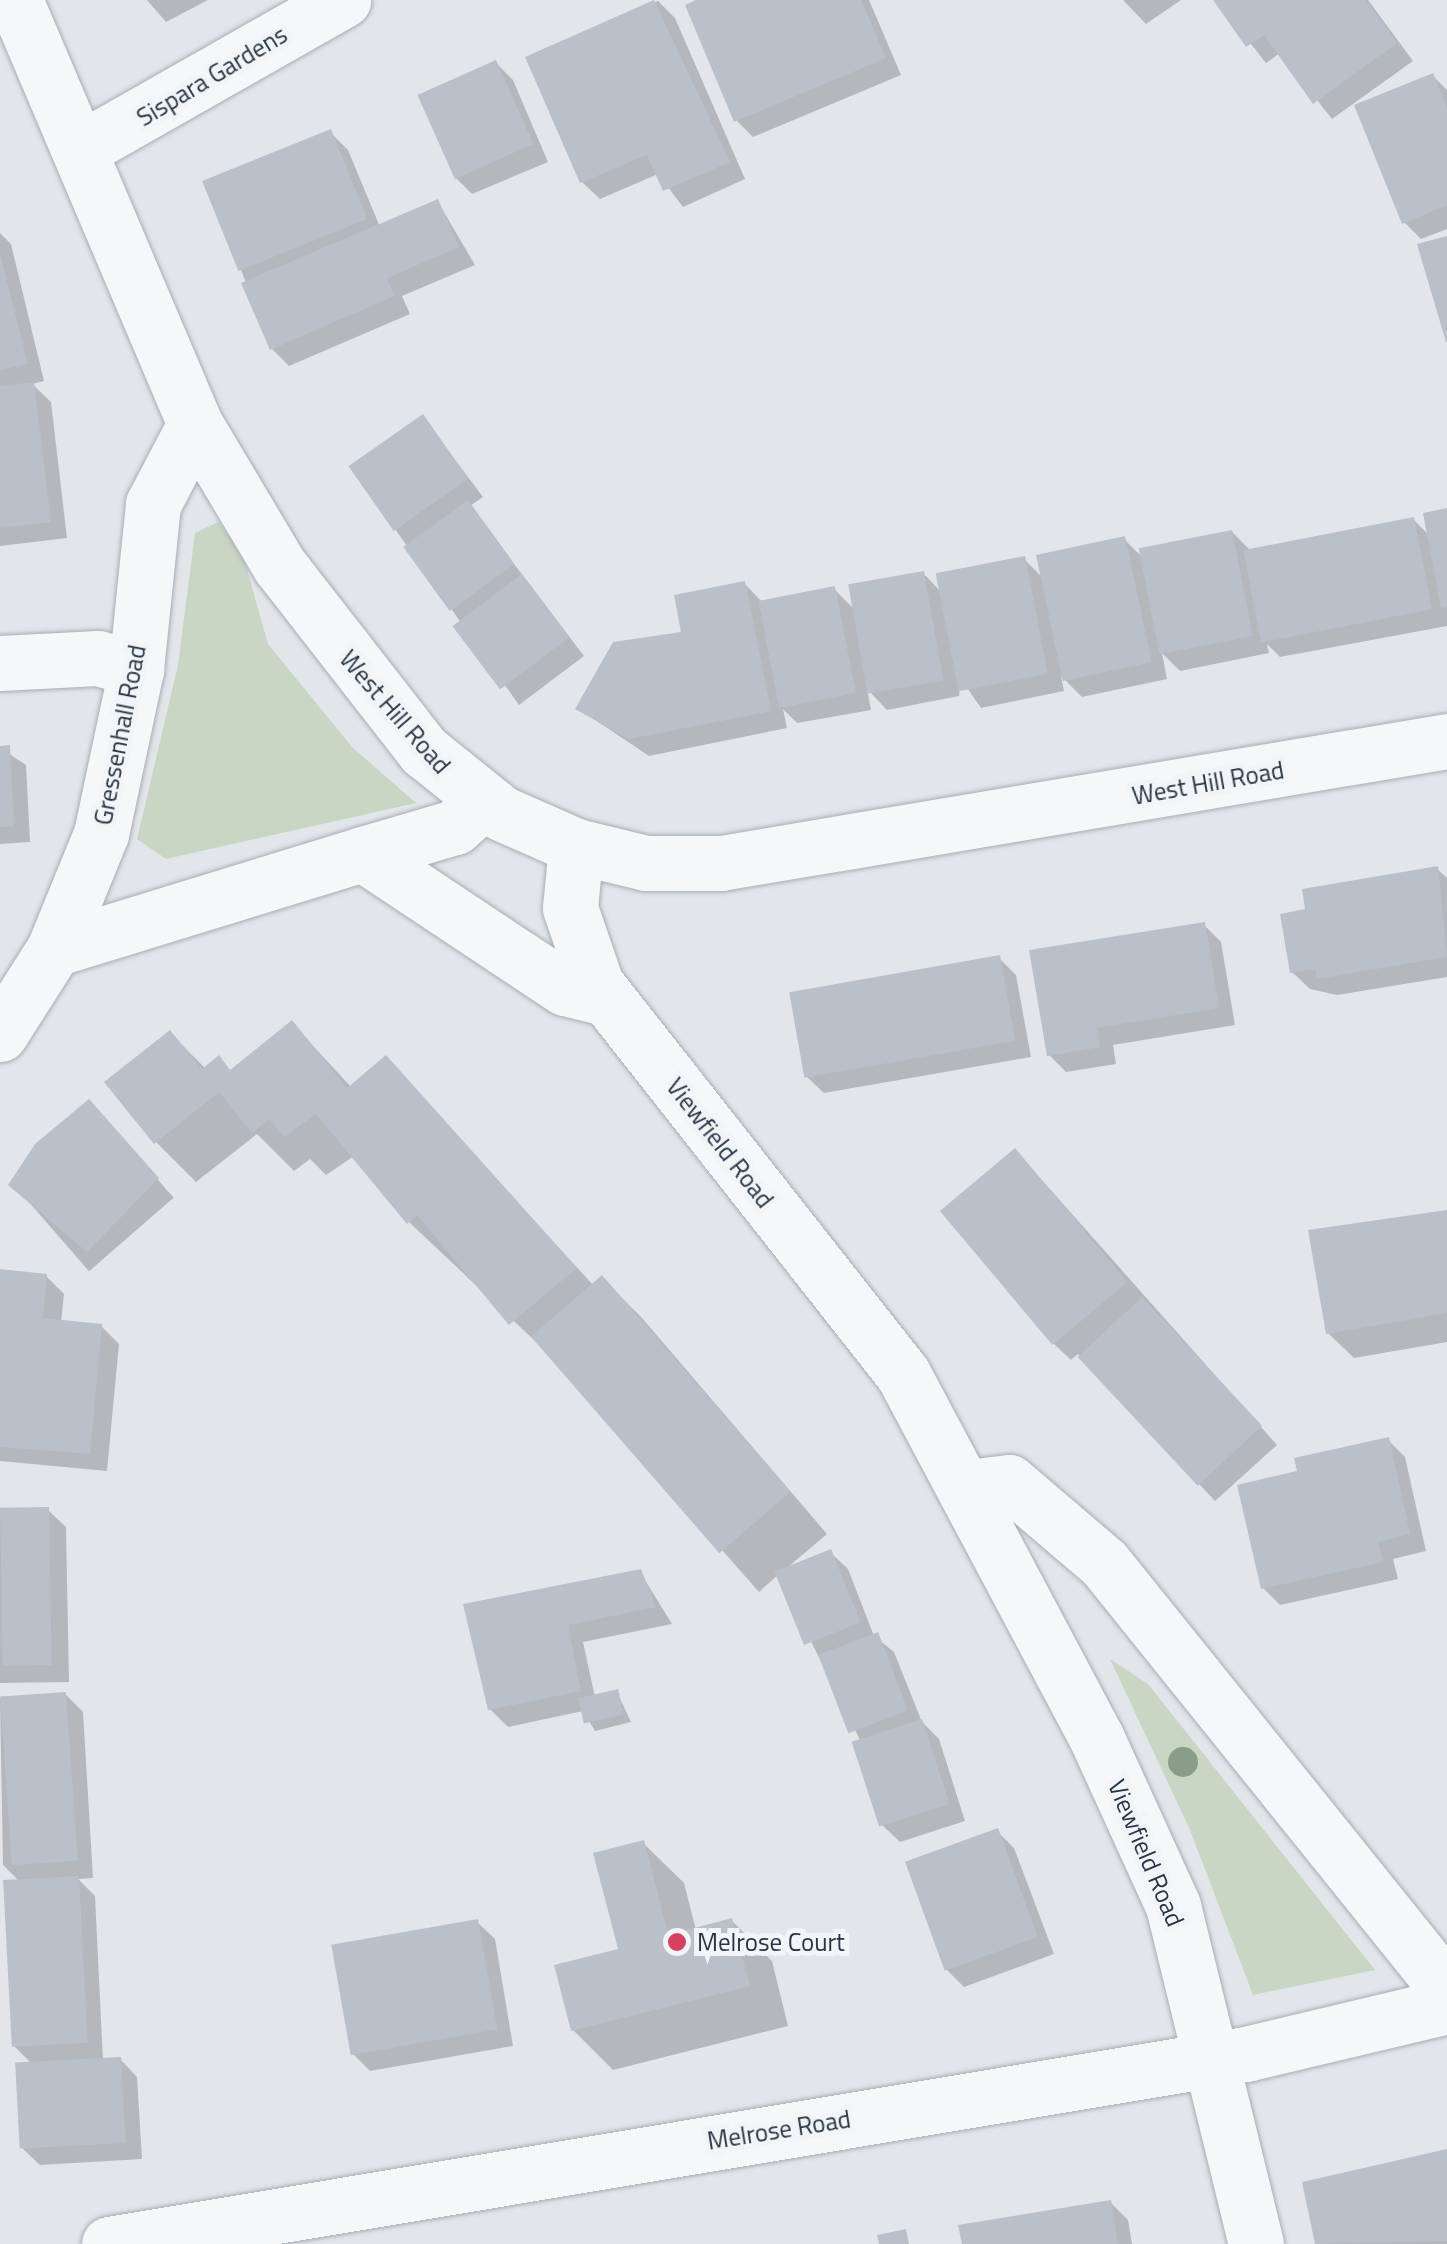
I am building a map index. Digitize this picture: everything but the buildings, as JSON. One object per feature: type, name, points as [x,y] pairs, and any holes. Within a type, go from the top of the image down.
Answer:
[{"type":"street","name":"West Hill Road","points":[[16,0],[195,424],[333,640],[424,751],[483,802],[576,846],[646,863],[794,855],[1447,741]]},
{"type":"street","name":"Sispara Gardens","points":[[79,150],[343,0]]},
{"type":"street","name":"Gressenhall Road","points":[[0,1034],[54,949],[101,834],[136,669],[153,504],[195,424]]},
{"type":"street","points":[[0,663],[98,658],[136,669]]},
{"type":"street","points":[[54,949],[456,827],[483,802]]},
{"type":"street","name":"Viewfield Road","points":[[576,846],[570,908],[606,998],[903,1374],[967,1487],[1173,1906],[1256,2244]]},
{"type":"street","points":[[363,854],[565,988],[606,998]]},
{"type":"street","points":[[967,1487],[1009,1482],[1104,1563],[1437,1977],[1447,2006]]},
{"type":"street","name":"Melrose Road","points":[[109,2244],[1212,2056],[1447,2006]]},
{"type":"green space","points":[[218,522],[243,555],[268,644],[352,747],[416,803],[166,859],[137,839],[178,665],[195,533]]},
{"type":"green space","points":[[1110,1659],[1148,1684],[1375,1970],[1253,1995],[1190,1830]]},
{"type":"place","name":"Melrose Court","points":[[677,1942]]}]
